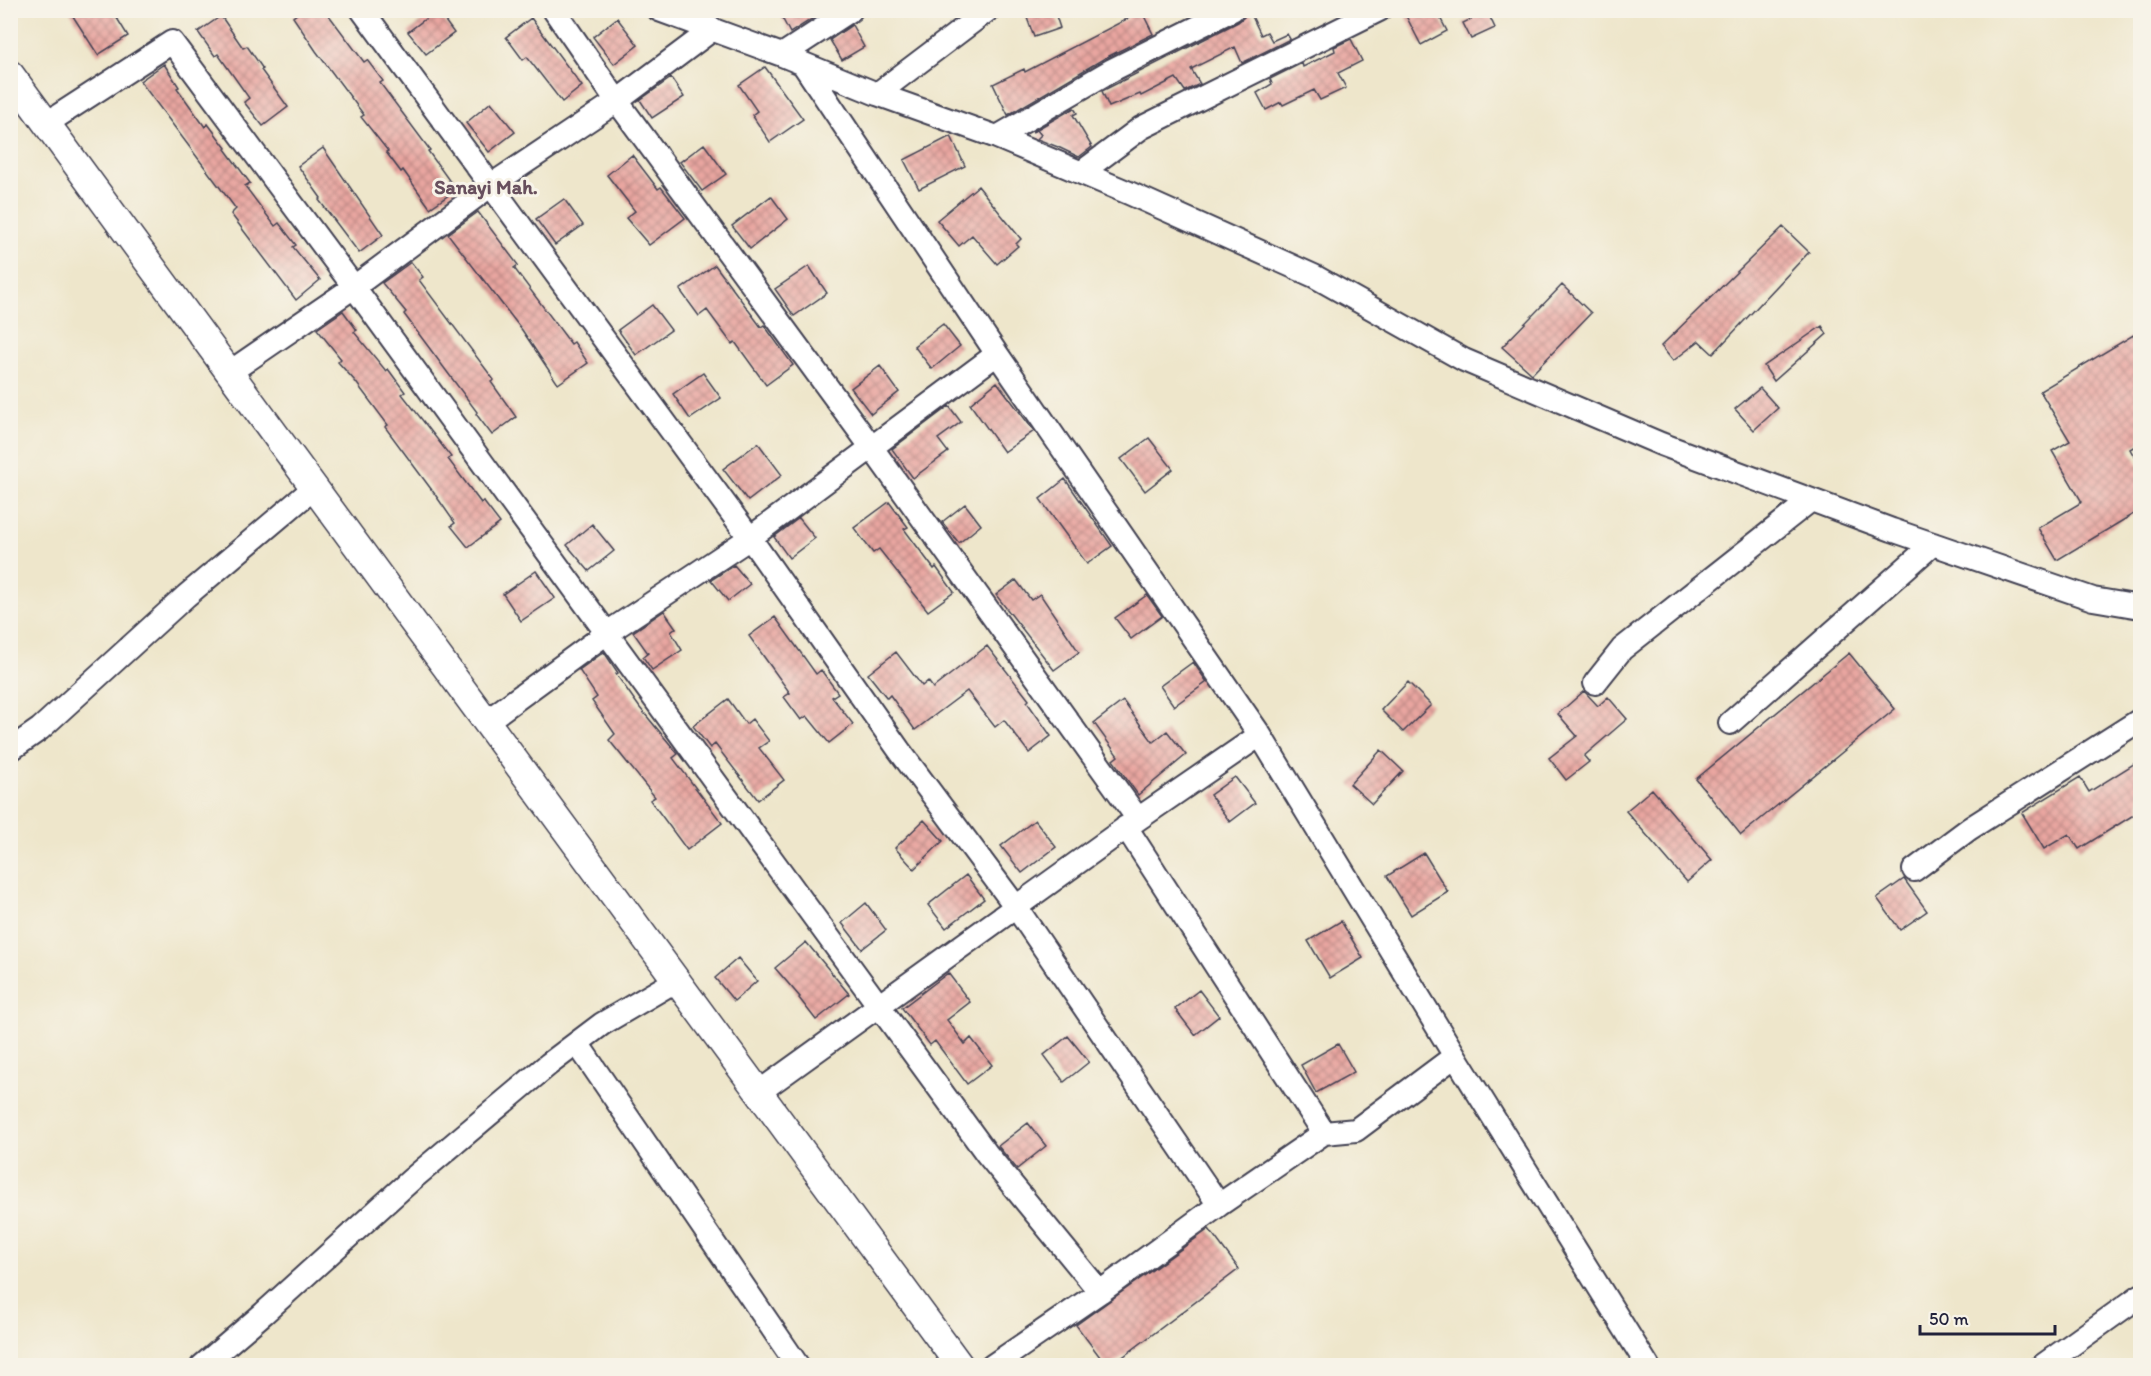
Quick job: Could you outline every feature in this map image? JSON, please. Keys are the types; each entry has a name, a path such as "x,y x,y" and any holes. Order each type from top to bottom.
{"main road":[{"path":"10,74 960,1365"}],"street":[{"path":"362,10 750,538 898,750 1016,907 1219,1205"},
{"path":"554,10 617,101 872,448 1132,823 1323,1133"},
{"path":"658,10 793,59 877,94 997,137 1082,172 1314,276 1464,360 1661,444 1933,544 2093,599 2140,607"},
{"path":"793,59 851,10"},
{"path":"877,94 988,10"},
{"path":"997,137 1112,70 1232,10"},
{"path":"1082,172 1141,128 1379,10"},
{"path":"230,372 354,287 490,186 617,101 713,29"},
{"path":"47,123 172,42 354,287 987,1154 1100,1292"},
{"path":"793,59 1260,735 1455,1056 1648,1365"},
{"path":"487,721 607,633 750,538 997,354"},
{"path":"10,750 40,729 186,596 315,487"},
{"path":"1595,683 1622,649 1811,500"},
{"path":"1730,723 1933,544"},
{"path":"1914,870 1969,829 2140,720"},
{"path":"759,1092 1132,823 1260,735"},
{"path":"202,1365 264,1313 411,1180 577,1043 602,1024 677,980"},
{"path":"577,1043 798,1365"},
{"path":"992,1365 1100,1292 1323,1133 1356,1130 1455,1056"},
{"path":"2042,1365 2140,1296"}],"building":[{"path":"69,10 112,10 128,36 98,55"},
{"path":"302,10 325,10 364,62 367,60 383,81 380,83 430,150 428,151 456,190 430,208 403,170 401,172 386,152 388,151 361,117 364,115 293,17"},
{"path":"437,10 454,33 426,54 408,32"},
{"path":"778,10 826,10 790,33"},
{"path":"1040,10 1054,10 1060,28 1034,37 1026,15"},
{"path":"1125,10 1141,10 1153,34 1105,58 1008,115 993,84 1024,69 1025,72 1129,18"},
{"path":"1245,10 1249,10 1261,35 1267,32 1272,41 1287,34 1290,39 1242,63 1235,47 1191,69 1200,84 1185,91 1176,78 1141,96 1140,94 1109,107 1102,91 1238,22 1244,17"},
{"path":"1403,10 1436,10 1447,31 1421,45"},
{"path":"1487,11 1495,28 1471,39 1463,23"},
{"path":"221,16 243,48 247,46 288,107 263,126 244,102 249,98 218,54 215,56 198,32"},
{"path":"531,18 582,86 562,102 527,57 523,60 506,37"},
{"path":"617,18 638,45 614,64 593,37"},
{"path":"852,25 864,47 842,60 830,40"},
{"path":"1351,39 1362,61 1338,73 1346,88 1320,100 1314,90 1283,105 1281,102 1266,110 1257,93 1272,84 1270,79 1302,63 1303,67 1335,51 1334,47"},
{"path":"164,64 179,87 177,88 205,127 208,124 250,183 245,186 275,226 279,223 296,245 293,247 320,280 296,300 231,214 236,209 140,81"},
{"path":"765,67 803,119 770,142 752,115 757,111 739,85"},
{"path":"671,78 684,97 652,118 640,100"},
{"path":"491,102 515,132 489,152 466,123"},
{"path":"1074,108 1077,113 1073,115 1092,147 1079,157 1037,139 1041,135 1037,130 1032,132"},
{"path":"951,136 965,166 919,189 904,160"},
{"path":"704,144 726,174 702,191 680,162"},
{"path":"323,148 383,235 359,253 319,200 321,198 298,166"},
{"path":"632,155 658,189 661,187 685,218 649,245 626,218 635,211 607,175"},
{"path":"978,186 1021,239 1016,244 1018,246 997,264 972,235 959,246 937,220"},
{"path":"771,196 788,219 750,249 732,226"},
{"path":"564,199 583,225 555,245 536,219"},
{"path":"478,212 518,265 514,268 571,344 574,342 588,363 558,384 522,330 448,234"},
{"path":"1783,227 1809,252 1713,354 1699,341 1673,361 1661,346"},
{"path":"411,262 423,277 419,280 494,380 491,382 516,417 492,435 404,314 406,312 382,283"},
{"path":"715,265 761,327 764,325 793,365 766,385 735,342 732,344 707,310 699,316 680,290"},
{"path":"809,266 827,293 794,316 775,289"},
{"path":"1562,285 1591,313 1532,374 1502,347"},
{"path":"652,305 671,330 636,355 618,330"},
{"path":"343,311 357,330 354,332 386,371 388,369 405,392 402,394 451,457 448,459 481,503 483,501 500,523 468,547 451,526 455,523 385,427 388,425 338,362 341,359 317,329"},
{"path":"943,324 960,346 932,369 914,346"},
{"path":"1822,326 1827,334 1774,381 1764,366"},
{"path":"2140,331 2140,443 2130,449 2140,467 2140,510 2057,560 2038,528 2082,502 2052,451 2070,441 2040,391"},
{"path":"880,366 899,392 871,414 851,388"},
{"path":"703,373 721,398 690,419 673,394"},
{"path":"997,382 1034,431 1004,452 970,404"},
{"path":"1760,388 1778,408 1754,430 1735,409"},
{"path":"949,406 961,422 938,439 948,452 913,478 892,449"},
{"path":"1149,438 1173,469 1145,491 1121,459"},
{"path":"758,443 782,475 748,501 723,469"},
{"path":"1065,479 1112,546 1087,564 1040,499"},
{"path":"889,502 908,527 904,529 954,592 928,611 879,549 873,553 854,528"},
{"path":"965,504 981,525 959,543 942,522"},
{"path":"799,518 815,538 789,558 774,537"},
{"path":"592,524 614,551 589,571 567,545"},
{"path":"734,565 750,584 728,601 711,580"},
{"path":"536,571 555,598 521,621 503,594"},
{"path":"1016,580 1031,600 1040,594 1079,652 1054,670 996,595"},
{"path":"1147,595 1162,616 1131,639 1115,618"},
{"path":"664,611 676,628 671,632 682,650 652,670 643,657 648,653 633,632"},
{"path":"775,617 816,674 821,670 838,693 832,697 853,724 829,743 807,716 801,720 784,697 790,693 749,636"},
{"path":"987,646 1029,700 1027,702 1051,736 1029,753 1004,720 995,727 967,691 915,730 890,695 887,698 868,674 896,652 922,686 928,681 933,688"},
{"path":"604,652 618,673 616,674 640,708 678,754 673,758 722,823 687,850 650,800 655,797 609,740 615,734 592,701 597,697 579,670"},
{"path":"1849,653 1895,709 1741,835 1696,779"},
{"path":"1193,662 1207,682 1174,706 1160,686"},
{"path":"1408,682 1431,705 1403,732 1381,710"},
{"path":"1584,691 1598,706 1608,697 1627,719 1584,756 1589,762 1566,780 1549,758 1577,736 1558,714"},
{"path":"728,699 746,724 752,719 769,741 759,748 784,780 758,800 715,744 710,748 693,726"},
{"path":"1123,701 1153,742 1167,731 1186,755 1138,795 1113,760 1118,756 1094,723"},
{"path":"1381,750 1403,771 1372,804 1350,784"},
{"path":"2140,760 2140,811 2079,849 2069,834 2044,849 2022,813 2080,777 2089,792"},
{"path":"1235,777 1255,803 1230,822 1210,795"},
{"path":"1652,789 1712,860 1687,882 1626,811"},
{"path":"924,820 943,841 914,869 895,848"},
{"path":"1035,820 1056,847 1022,873 1001,846"},
{"path":"1424,853 1448,892 1411,915 1387,876"},
{"path":"966,875 984,899 946,928 928,905"},
{"path":"1904,879 1927,911 1900,930 1877,898"},
{"path":"866,903 886,930 862,949 842,923"},
{"path":"1341,921 1363,958 1330,978 1308,941"},
{"path":"806,942 849,994 816,1020 775,968"},
{"path":"738,958 757,981 734,1001 715,978"},
{"path":"948,973 970,1002 947,1020 965,1044 971,1038 992,1065 967,1084 935,1041 930,1045 902,1008"},
{"path":"1199,990 1219,1016 1195,1035 1175,1009"},
{"path":"1068,1036 1089,1062 1064,1082 1044,1055"},
{"path":"1338,1044 1354,1072 1316,1093 1301,1065"},
{"path":"1028,1123 1046,1146 1017,1169 998,1146"},
{"path":"1209,1229 1239,1269 1112,1365 1106,1365 1076,1325"}],"district":[{"name":"Sanayi Mah.","path":"486,187"}]}
